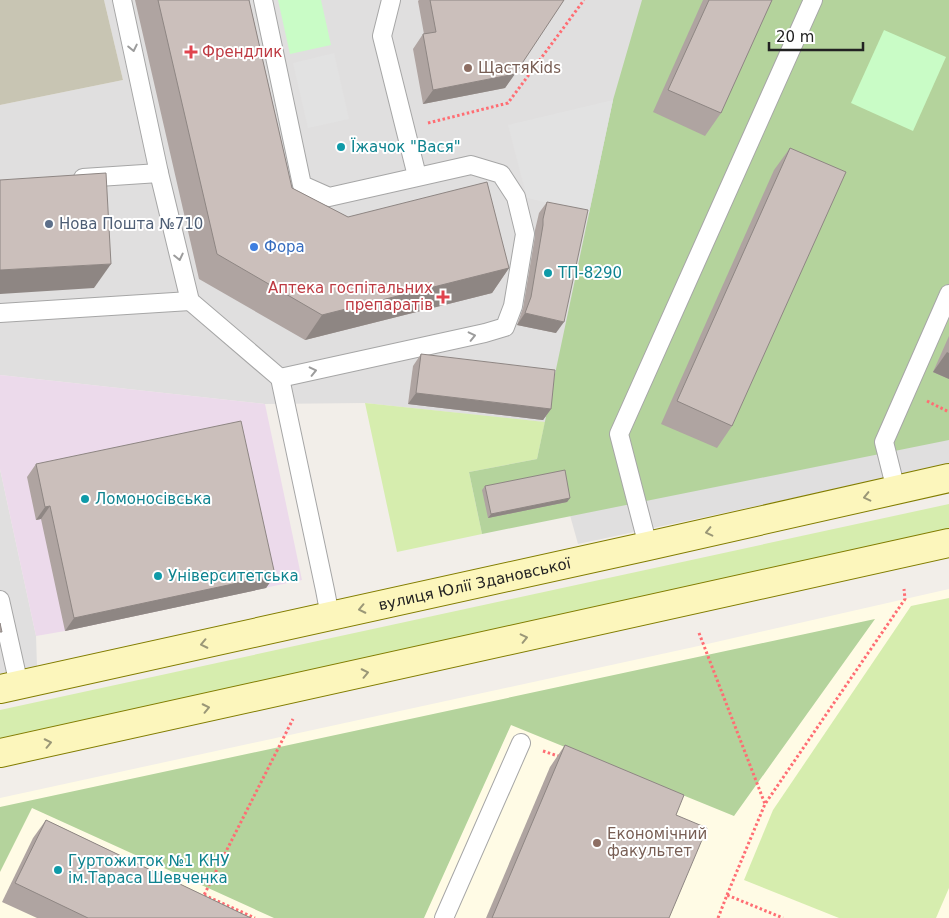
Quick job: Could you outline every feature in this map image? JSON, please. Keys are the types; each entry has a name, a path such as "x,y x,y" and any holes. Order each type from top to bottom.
{"street":[{"name":"вулиця Юлії Здановської","path":"9,687 949,478"},
{"path":"0,753 949,543"}],"lane":[{"path":"122,0 190,301 280,378 330,616"},
{"path":"263,0 302,185 329,197 471,164 501,174 516,197 525,234 514,306 505,327 280,378"},
{"path":"391,0 382,36 417,176"},
{"path":"648,546 619,434 814,0"},
{"path":"70,179 160,173"},
{"path":"896,490 884,442 949,294"},
{"path":"0,313 190,301"},
{"path":"0,600 9,687"},
{"path":"444,918 521,743"}],"path":[{"path":"405,128 508,103 584,0"},
{"path":"718,918 765,804 906,599 904,589"},
{"path":"699,633 765,804"},
{"path":"201,902 293,718"},
{"path":"521,743 567,760"},
{"path":"204,895 255,918"},
{"path":"727,895 783,918"}],"shaded area":[{"path":"0,0 104,0 123,80 0,105"},
{"path":"104,0 949,0 949,465 578,544 544,422 365,403 265,404 0,375 0,105 123,80"},
{"path":"334,53 349,119 308,128 293,63"},
{"path":"613,100 589,213 527,198 508,125"},
{"path":"0,375 265,404 302,580 36,636 0,469"},
{"path":"0,469 36,636 37,668 0,676"},
{"path":"949,589 949,918 0,918 0,798 703,645"}],"green space":[{"path":"278,0 321,0 331,45 290,54"},
{"path":"642,0 949,0 949,440 482,534 469,472 537,459 613,100"},
{"path":"884,30 946,57 913,131 851,103"},
{"path":"365,403 545,422 537,459 469,472 482,534 397,552"},
{"path":"949,504 949,533 0,738 0,710"},
{"path":"949,598 949,888 936,918 839,918 744,880 773,810 911,606"},
{"path":"875,619 734,816 511,725 424,918 274,918 32,808 0,872 0,807"}],"building":[{"path":"158,0 249,0 292,188 348,217 487,182 509,268 322,315 217,254"},
{"name":"ЩастяKids","path":"430,0 564,0 515,74 433,90 423,34 436,32"},
{"path":"709,0 772,0 721,113 668,90"},
{"path":"790,148 846,172 732,426 677,401"},
{"path":"106,173 111,264 0,270 0,180"},
{"name":"ТП-8290","path":"547,202 588,210 564,322 525,313 531,297"},
{"path":"421,354 555,370 551,409 416,393"},
{"path":"241,421 275,575 74,618 50,506 45,507 36,464"},
{"path":"565,470 570,498 491,514 485,486"},
{"name":"Економічний факультет","path":"565,745 684,795 676,815 707,828 669,918 492,918"},
{"path":"46,820 251,918 88,918 15,883"}],"place":[{"name":"Френдлик","path":"191,52"},
{"name":"ЩастяKids","path":"468,68"},
{"name":"Їжачок \"Вася\"","path":"341,147"},
{"name":"Нова Пошта №710","path":"49,224"},
{"name":"Фора","path":"254,247"},
{"name":"ТП-8290","path":"548,273"},
{"name":"Аптека госпітальних препаратів","path":"443,297"},
{"name":"Ломоносівська","path":"85,499"},
{"name":"Університетська","path":"158,576"},
{"name":"Економічний факультет","path":"597,843"},
{"name":"Гуртожиток №1 КНУ ім.Тараса Шевченка","path":"58,870"}]}
